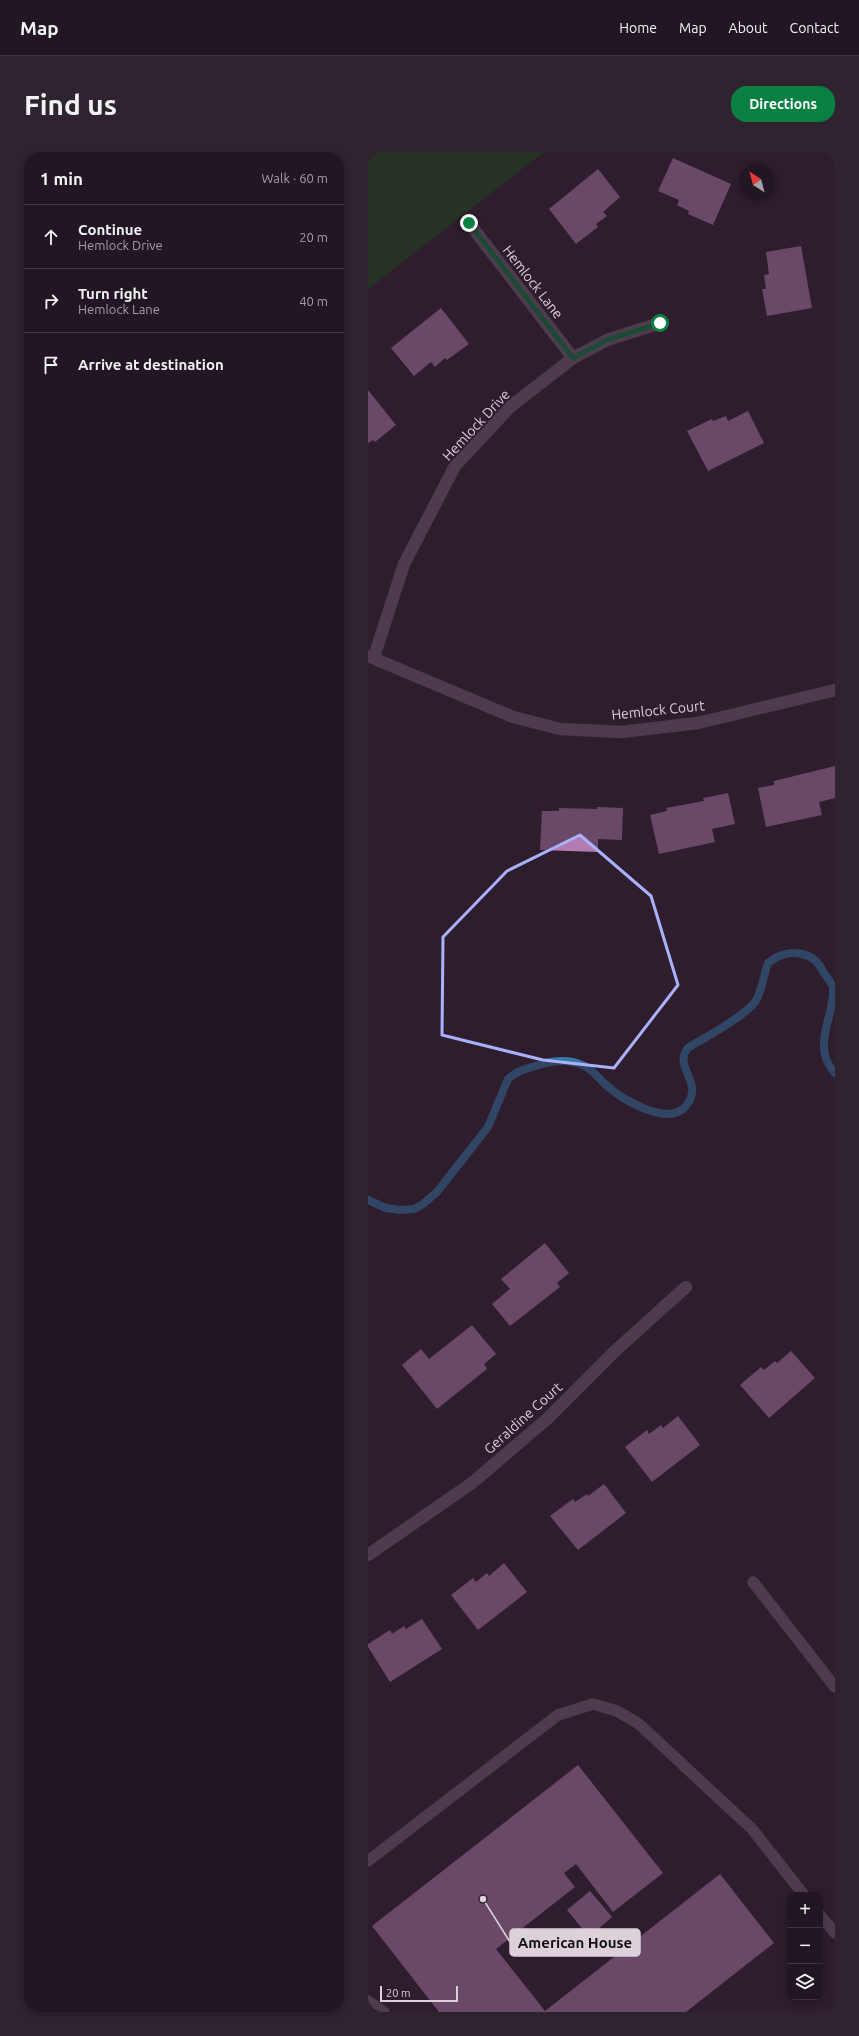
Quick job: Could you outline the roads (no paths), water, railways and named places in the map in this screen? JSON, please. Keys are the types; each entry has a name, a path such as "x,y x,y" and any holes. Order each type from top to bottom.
{"street":[{"name":"Hemlock Lane","path":"469,223 573,358"},
{"name":"Hemlock Drive","path":"371,657 404,564 455,466 510,407 573,358 607,340 660,323"},
{"name":"Hemlock Court","path":"371,657 513,717 560,729 621,732 698,723 835,690"},
{"name":"Geraldine Court","path":"368,1555 472,1484 547,1419 615,1351 686,1287"}],"lane":[{"path":"753,1582 835,1687"},
{"path":"368,1861 558,1715 593,1704 617,1711 639,1724 752,1829 802,1892"},
{"path":"823,1919 835,1933"},
{"path":"368,2001 384,2012"}],"waterway":[{"path":"368,1200 386,1208 401,1210 414,1209 423,1204 437,1192 488,1127 508,1079 520,1071 541,1064 564,1061 582,1065 592,1071 612,1090 643,1108 666,1114 676,1113 684,1108 690,1099 692,1091 691,1083 685,1068 684,1054 689,1047 745,1012 759,995 768,963 784,954 797,953 813,958 831,982 833,988 833,999 825,1031 824,1052 828,1063 835,1073"}],"place":[{"name":"American House","path":"483,1899"}]}
